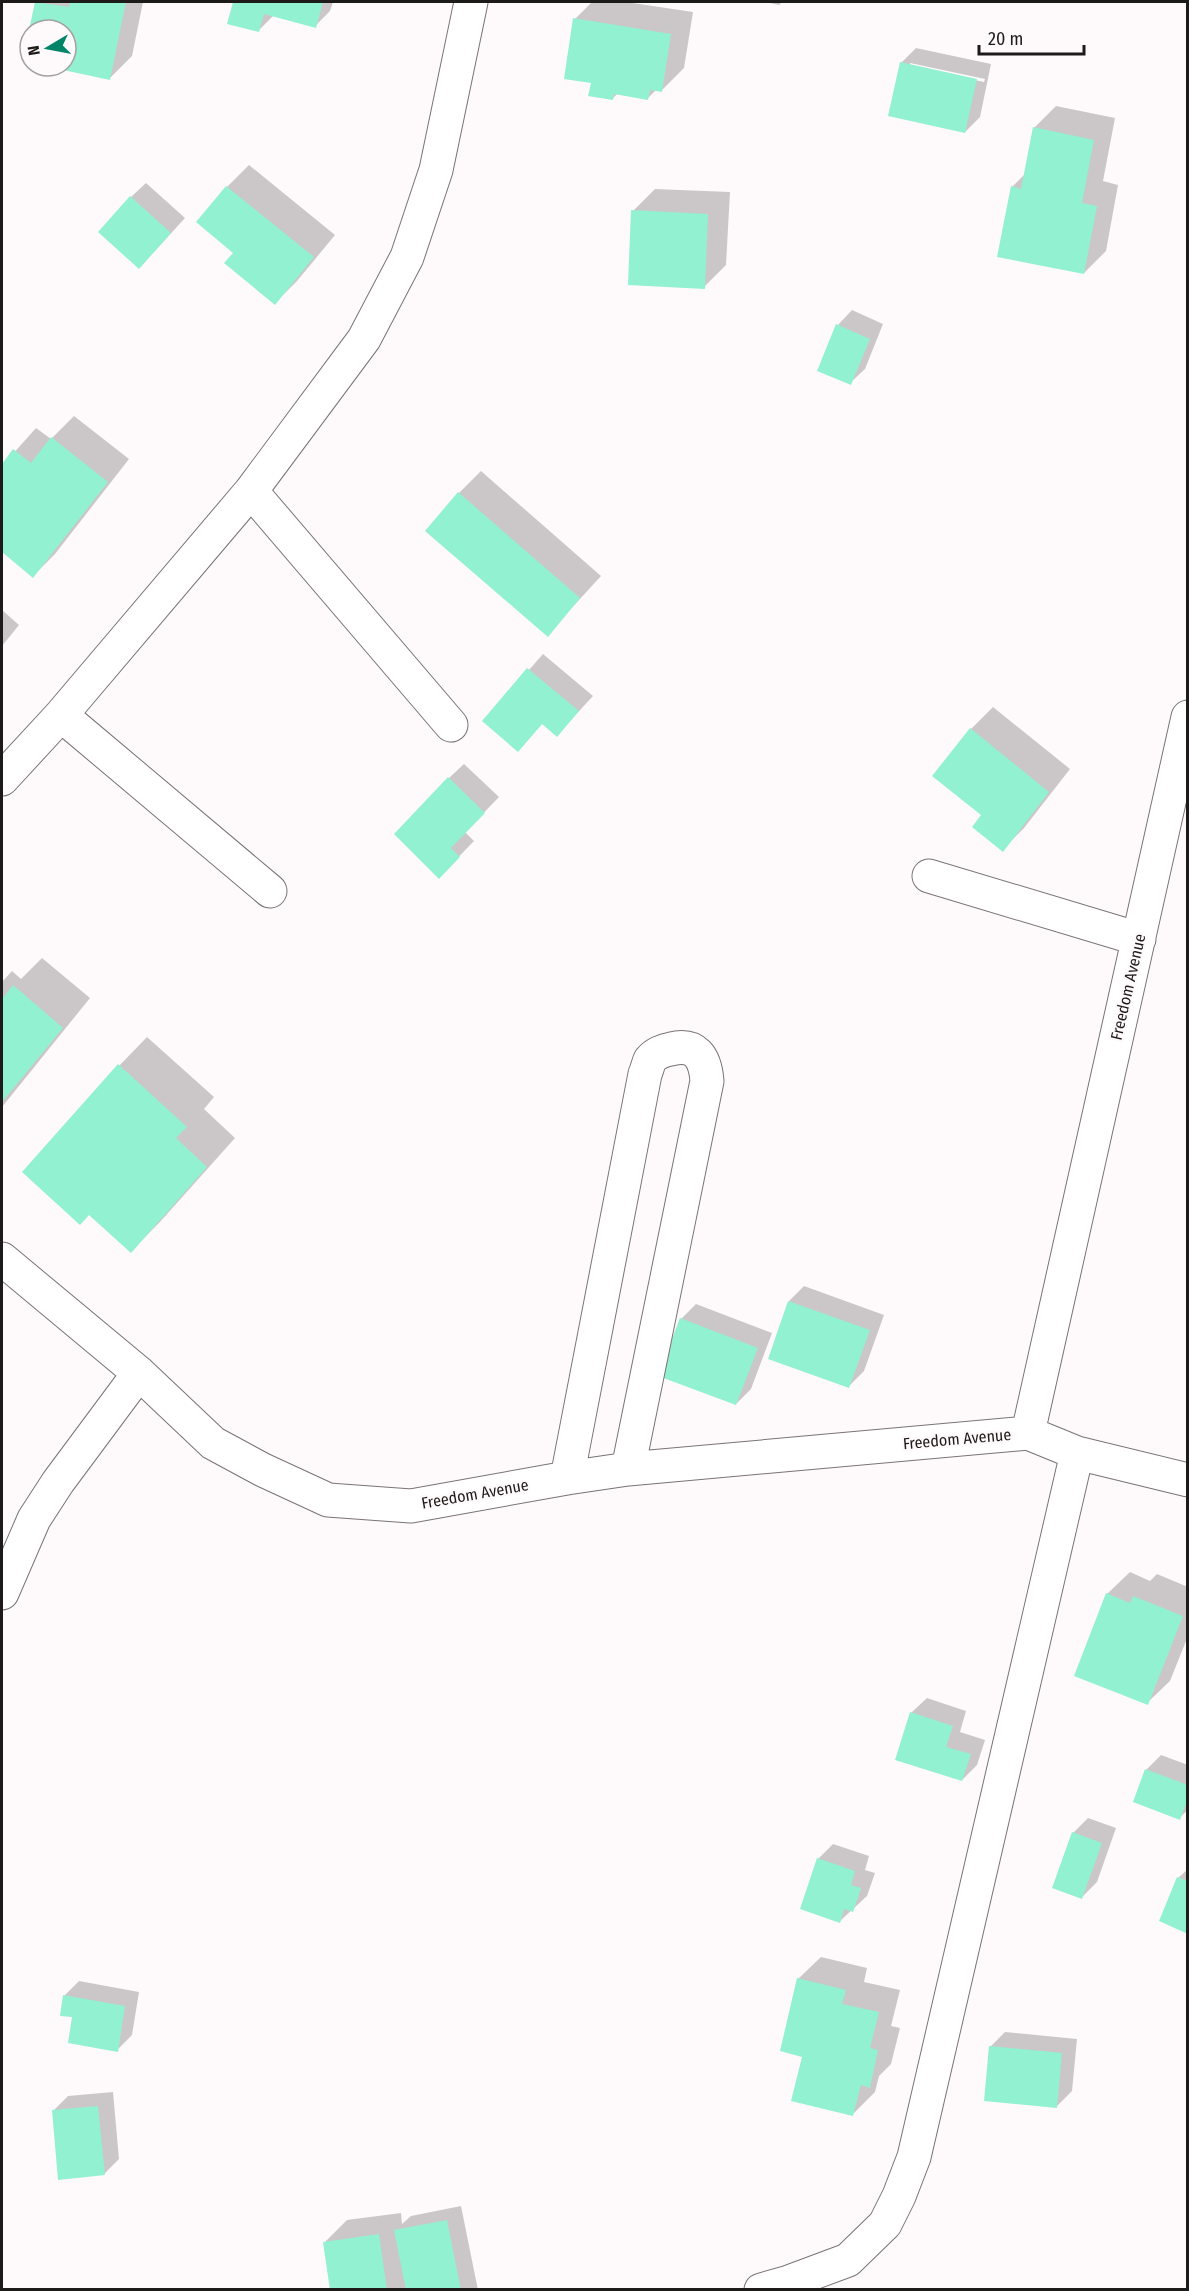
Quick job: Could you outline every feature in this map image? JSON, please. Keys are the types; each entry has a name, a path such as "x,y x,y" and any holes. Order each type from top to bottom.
{"street":[{"path":"2,779 61,716 251,491 364,339 407,257 436,170 471,2"},
{"path":"251,491 451,725"},
{"path":"61,716 270,891"},
{"name":"Freedom Avenue","path":"1028,1433 1188,717"},
{"path":"929,876 1139,939"},
{"path":"567,1478 645,1074 651,1060 657,1055 664,1050 684,1046 696,1052 705,1066 707,1081 628,1469"},
{"name":"Freedom Avenue","path":"2,1259 139,1373 213,1443 262,1470 328,1500 411,1506 628,1469 1028,1433 1077,1453 1188,1480"},
{"path":"2,1593 34,1519 139,1373"},
{"path":"761,2289 789,2282 849,2260 885,2224 914,2157 1077,1453"}],"building":[{"path":"35,2 69,7 70,2 126,2 110,80 78,73 78,18 32,18"},
{"path":"233,2 323,2 316,28 264,14 259,32 227,24"},
{"path":"573,18 671,34 662,92 650,90 648,100 614,94 613,100 588,96 591,83 564,79"},
{"path":"900,62 977,79 965,133 888,116"},
{"path":"1033,127 1094,140 1082,203 1097,206 1084,274 997,257 1011,186 1021,189"},
{"path":"226,186 314,257 275,305 224,263 233,253 196,222"},
{"path":"130,196 171,233 139,269 98,232"},
{"path":"631,210 708,214 705,289 628,285"},
{"path":"836,324 870,339 851,385 817,371"},
{"path":"51,437 108,482 33,578 2,552 2,464 13,449 31,463"},
{"path":"458,492 580,598 548,637 425,531"},
{"path":"527,668 579,711 557,737 542,724 518,752 482,721"},
{"path":"970,728 1049,792 1003,852 972,827 981,815 932,776"},
{"path":"448,777 485,813 451,848 460,857 439,879 394,834"},
{"path":"13,985 63,1028 2,1102 2,999"},
{"path":"118,1064 187,1127 176,1138 207,1167 131,1253 89,1215 80,1225 22,1172"},
{"path":"788,1301 870,1330 849,1388 768,1359"},
{"path":"680,1318 758,1348 736,1405 658,1376"},
{"path":"1106,1593 1130,1603 1133,1596 1183,1616 1148,1705 1074,1676"},
{"path":"910,1712 953,1726 946,1747 971,1754 962,1781 895,1760"},
{"path":"1145,1769 1188,1785 1188,1798 1180,1820 1133,1802"},
{"path":"1072,1832 1102,1843 1082,1899 1052,1888"},
{"path":"817,1858 855,1871 851,1885 861,1888 853,1912 844,1909 840,1923 800,1909"},
{"path":"1177,1877 1188,1881 1188,1934 1159,1921"},
{"path":"797,1978 846,1990 842,2004 879,2012 870,2048 878,2050 870,2088 861,2085 853,2116 791,2101 802,2057 780,2051"},
{"path":"63,1995 125,2006 118,2052 68,2043 72,2017 60,2016"},
{"path":"989,2046 1062,2053 1057,2108 984,2101"},
{"path":"98,2106 105,2175 58,2180 52,2110"},
{"path":"447,2220 461,2290 406,2290 394,2230"},
{"path":"379,2234 387,2290 330,2290 323,2242"}]}
